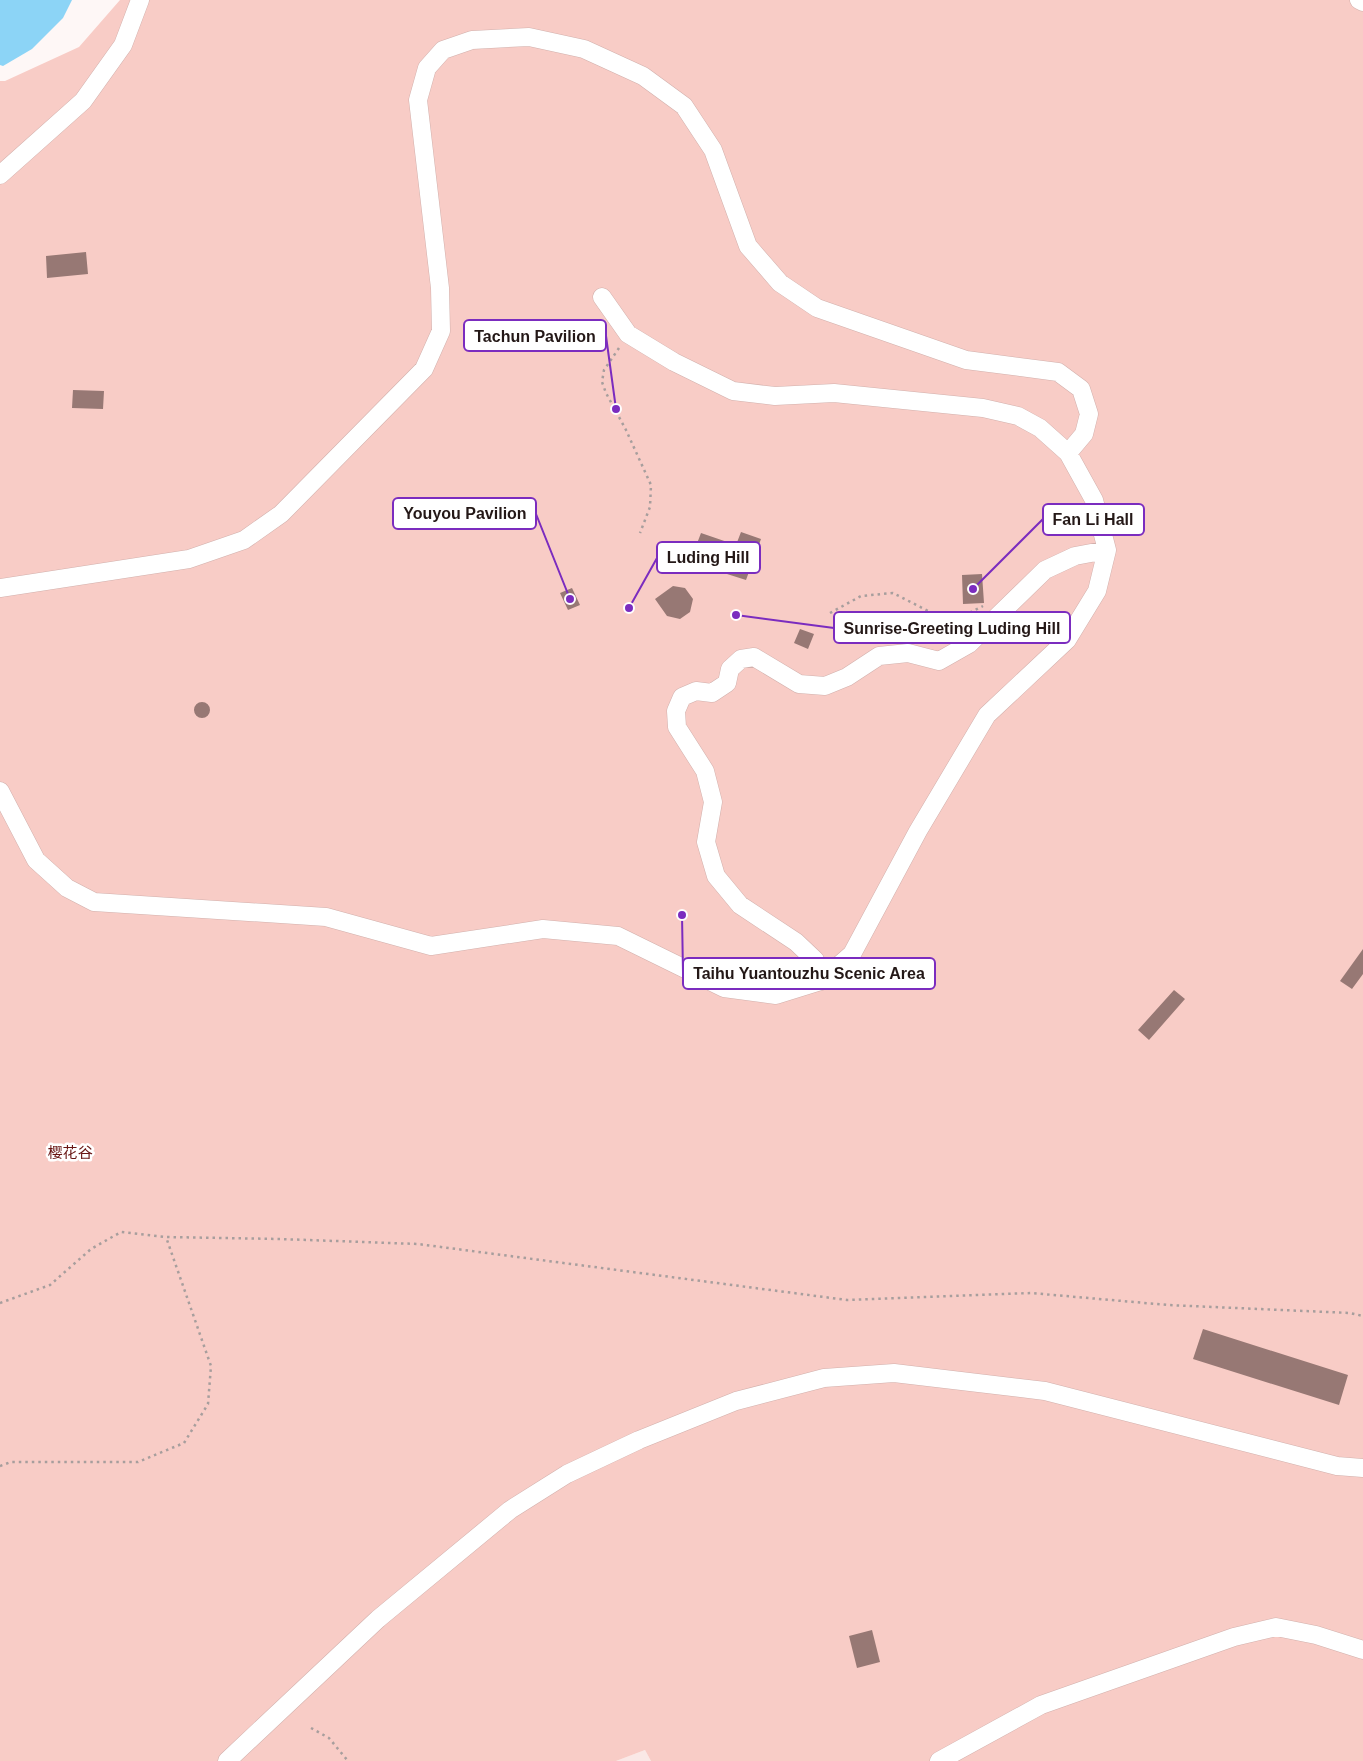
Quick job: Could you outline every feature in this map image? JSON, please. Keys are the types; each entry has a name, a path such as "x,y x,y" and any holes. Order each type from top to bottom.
{"lane":[{"path":"0,175 82,101 123,45 140,0"},
{"path":"1359,0 1363,2"},
{"path":"0,588 190,559 244,540 281,514 424,369 440,331 440,288 418,100 427,68 443,50 472,40 528,37 584,49 643,76 684,106 713,150 748,246 780,283 817,308 966,360 1058,372 1082,389 1089,414 1084,434 1068,453"},
{"path":"0,791 36,860 67,888 94,902 326,917 431,946 543,929 618,936 724,988 776,995 821,981 852,954 918,831 986,715 1067,640 1097,591 1107,550 1094,500 1068,453 1040,428 1018,416 983,408 834,393 774,396 733,391 674,362 628,334 602,297"},
{"path":"821,981 815,960 796,942 740,905 716,876 706,842 713,802 705,771 677,727 676,711 682,697 696,691 712,694 727,683 730,669 741,659 754,657 799,684 824,686 847,677 879,656 908,653 939,661 969,644 1045,570 1075,556 1107,550"},
{"path":"228,1761 378,1619 510,1510 566,1474 639,1440 736,1401 816,1380 894,1374 1045,1391 1337,1466 1363,1468"},
{"path":"940,1761 1041,1705 1234,1637 1276,1627 1316,1635 1363,1650"}],"path":[{"path":"628,334 604,370 602,382 651,485 650,507 640,533"},
{"path":"830,613 861,596 892,594 932,613 967,614 984,606"},
{"path":"0,1303 50,1285 90,1249 121,1232 166,1237 418,1244 847,1300 1030,1293 1168,1305 1350,1313 1363,1316"},
{"path":"0,1466 11,1462 138,1462 184,1443 208,1404 211,1366 166,1237"},
{"path":"311,1728 329,1738 348,1761"}],"shaded area":[{"path":"645,1750 651,1761 616,1761"}],"green space":[{"name":"樱花谷","path":"120,0 1363,0 1363,1761 651,1761 645,1750 616,1761 0,1761 0,81 5,81 79,47"}],"water":[{"path":"0,0 72,0 63,18 32,49 3,66 0,65"}],"building":[{"path":"86,252 88,274 47,278 46,256"},
{"path":"73,390 104,391 103,409 72,408"},
{"path":"741,532 761,539 746,580 727,574 729,567 693,554 701,533 736,545"},
{"path":"982,574 984,603 963,604 962,575"},
{"path":"673,586 685,588 693,599 690,612 680,619 667,616 655,599"},
{"path":"572,588 580,605 568,610 560,593"},
{"path":"800,629 814,634 808,649 794,643"},
{"path":"202,702 208,704 210,710 208,716 202,718 196,716 194,710 196,704"},
{"path":"1363,949 1363,974 1352,989 1340,981"},
{"path":"1174,990 1185,999 1149,1040 1138,1030"},
{"path":"1203,1329 1348,1375 1339,1405 1193,1359"},
{"path":"872,1630 880,1662 857,1668 849,1636"}],"place":[{"name":"Tachun Pavilion","path":"616,409"},
{"name":"Fan Li Hall","path":"973,589"},
{"name":"Youyou Pavilion","path":"570,599"},
{"name":"Luding Hill","path":"629,608"},
{"name":"Sunrise-Greeting Luding Hill","path":"736,615"},
{"name":"Taihu Yuantouzhu Scenic Area","path":"682,915"}]}
